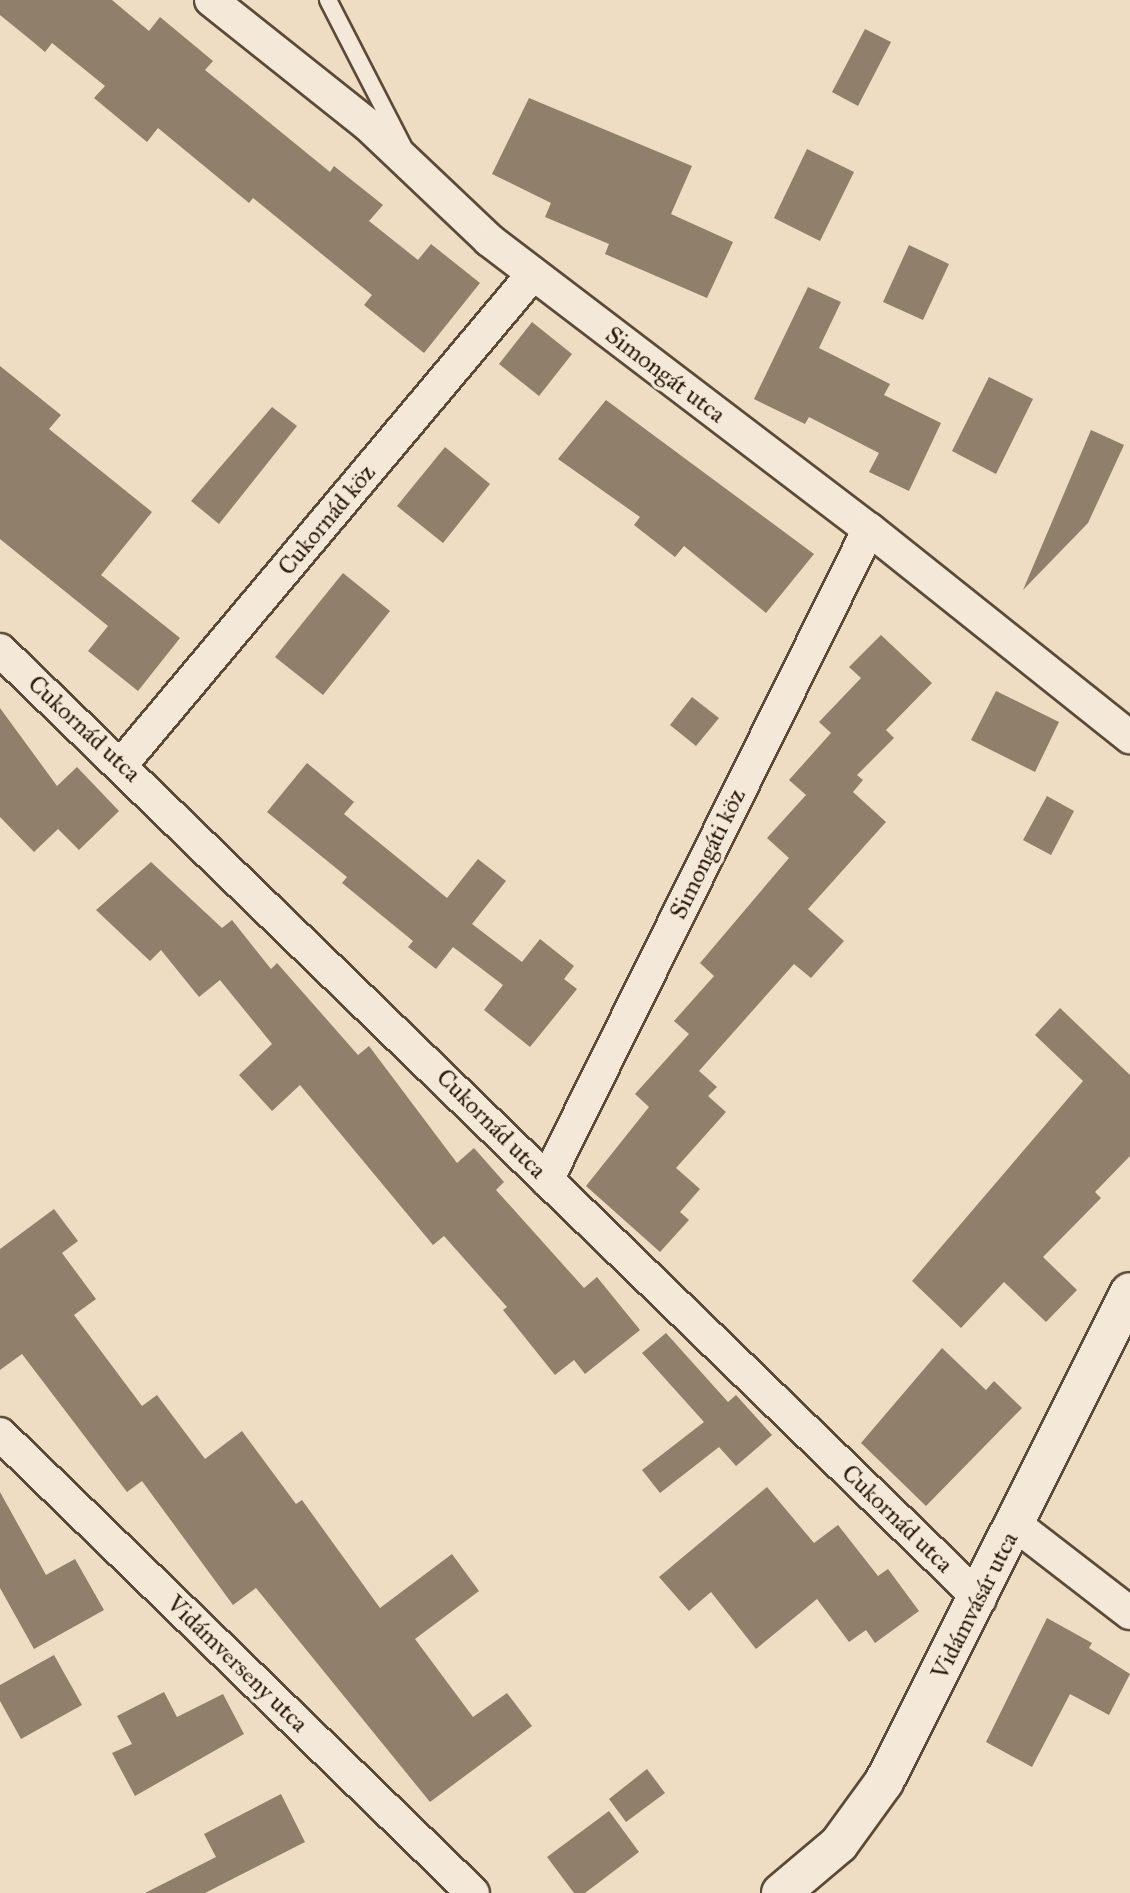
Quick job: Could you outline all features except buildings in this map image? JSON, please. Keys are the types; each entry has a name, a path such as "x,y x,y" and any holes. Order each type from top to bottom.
{"main road":[{"name":"Vidámvásár utca","path":"781,1893 864,1813 980,1599 1130,1292"}],"street":[{"name":"Simongát utca","path":"211,0 411,164 533,274 869,528 1130,737"},
{"name":"Cukornád köz","path":"121,765 533,274"},
{"name":"Simongáti köz","path":"547,1180 869,528"},
{"name":"Cukornád utca","path":"0,650 980,1599"},
{"name":"Vidámverseny utca","path":"0,1434 473,1893"},
{"path":"1016,1525 1130,1613"}],"lane":[{"path":"328,0 411,164"}]}
